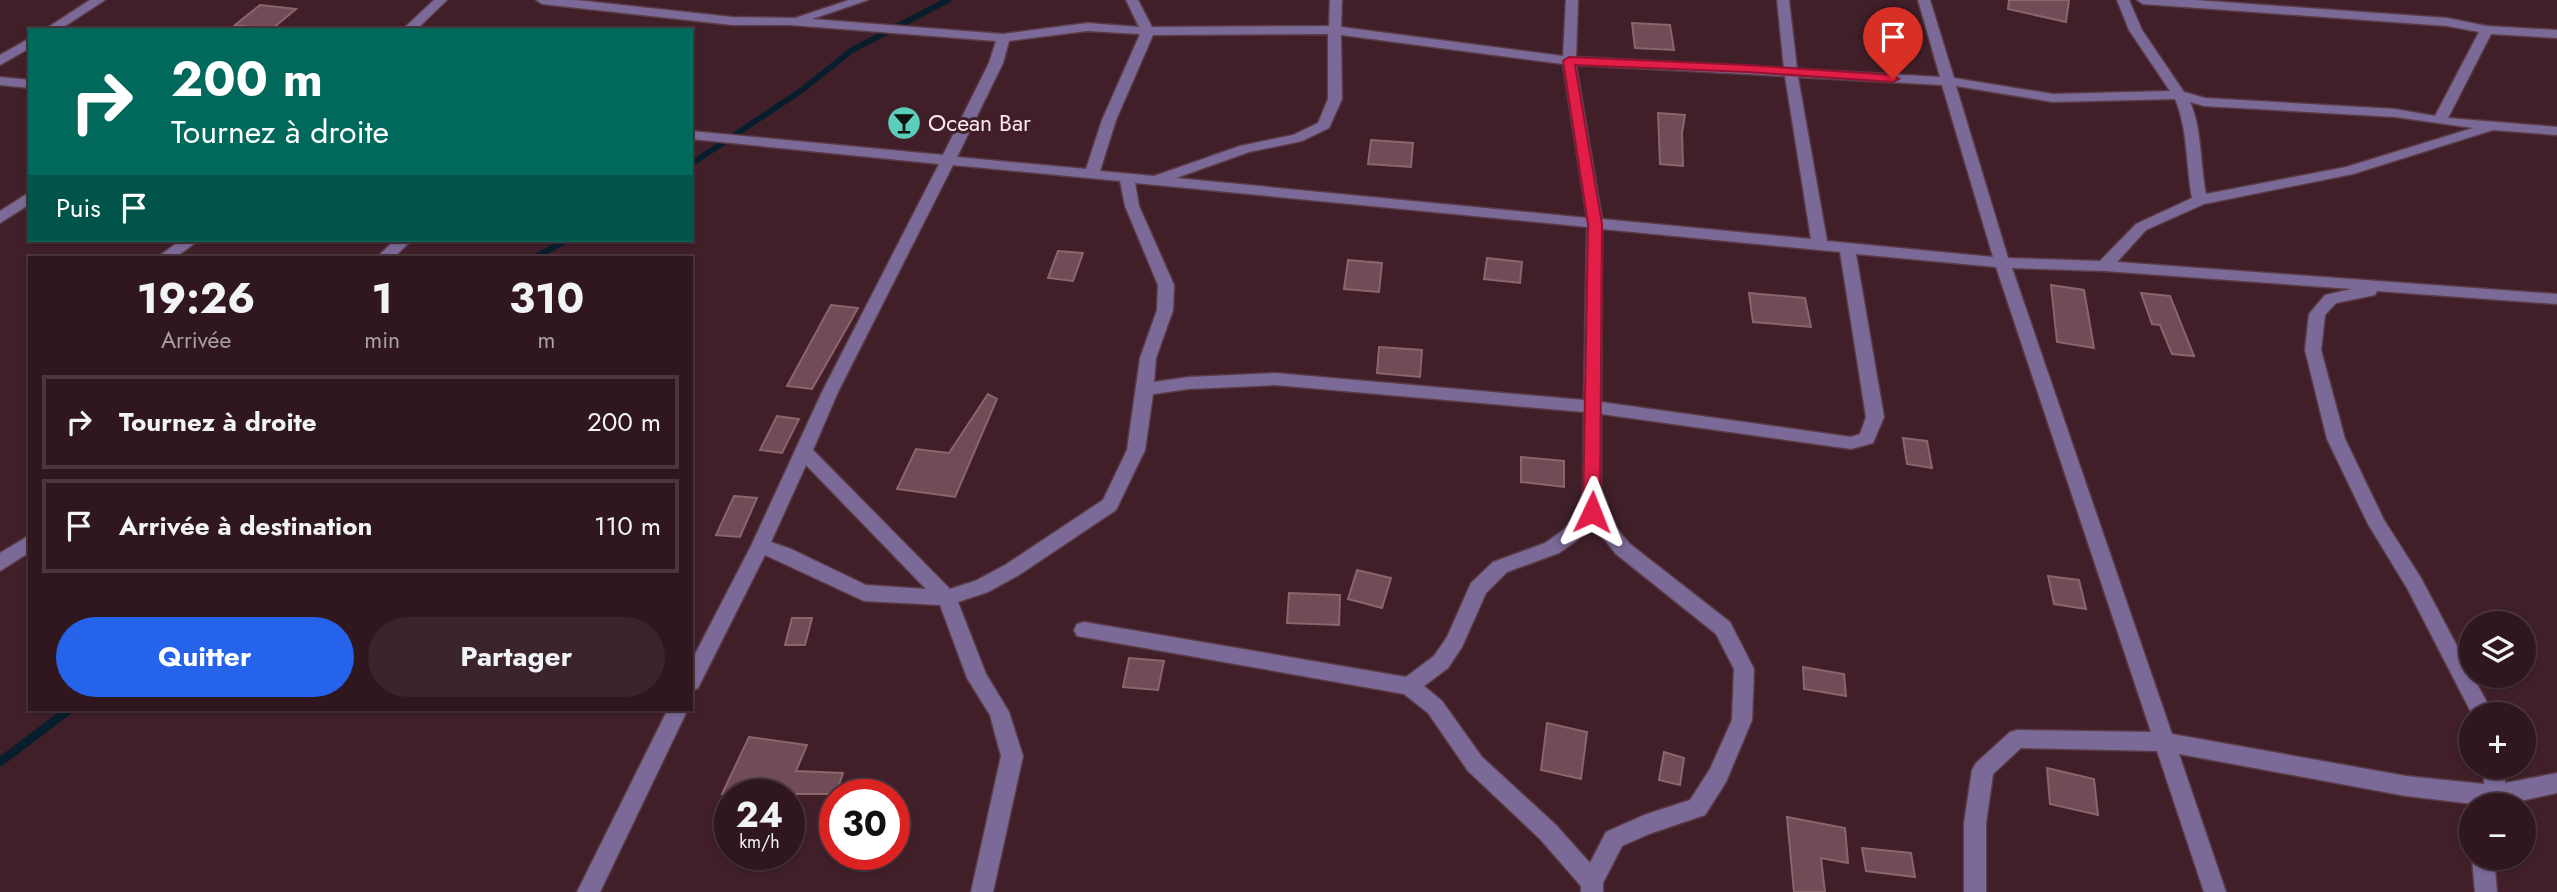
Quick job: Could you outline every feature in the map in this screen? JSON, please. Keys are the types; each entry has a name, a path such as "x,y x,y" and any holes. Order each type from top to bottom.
{"street":[{"path":"54,28 99,0"},
{"path":"410,28 441,0"},
{"path":"542,0 732,21 790,21 1003,38 1087,27 1148,31 1334,30 1569,61 1949,81 2053,98 2180,95 2204,103 2395,113 2439,121 2557,131"},
{"path":"1132,0 1148,31"},
{"path":"1152,181 1245,149 1297,138 1324,125 1335,99 1336,0"},
{"path":"1409,686 1441,662 1455,641 1478,588 1500,567 1552,548 1569,536 1592,512 1595,224 1569,61 1572,0"},
{"path":"1783,0 1791,72 1820,246"},
{"path":"1924,0 2002,263 2215,892"},
{"path":"2123,0 2137,35 2164,67 2189,116 2192,159 2200,200"},
{"path":"2143,0 2448,22 2487,30 2557,34"},
{"path":"790,21 861,1 858,18 887,25 884,29"},
{"path":"2439,121 2487,30"},
{"path":"1092,176 1098,145 1107,120 1148,31"},
{"path":"693,678 760,546 830,392 996,63 1003,38"},
{"path":"0,61 28,43"},
{"path":"0,81 28,84"},
{"path":"2105,266 2141,227 2200,200 2348,172 2497,125"},
{"path":"693,135 2002,263 2105,266 2557,299"},
{"path":"760,546 784,554 864,593 947,598 981,587 1012,570 1110,505 1136,450 1148,358 1165,310 1166,285 1132,206 1127,179"},
{"path":"0,218 28,198"},
{"path":"167,256 188,242"},
{"path":"386,256 402,242"},
{"path":"1145,388 1275,379 1592,407 1717,422 1851,443 1867,438 1875,417 1847,248"},
{"path":"2393,286 2331,299 2317,314 2312,350 2336,439 2377,524 2414,583 2477,702"},
{"path":"803,451 947,598 977,678 999,712 1013,755 982,892"},
{"path":"1084,630 1409,686 1435,707 1475,764 1548,832 1592,887 1614,839 1644,825 1697,808 1718,775 1742,720 1744,669 1723,628 1623,549 1592,512"},
{"path":"0,563 28,543"},
{"path":"587,892 677,711"},
{"path":"1975,892 1975,823 1983,771 2017,738 2166,742 2459,795"},
{"path":"2519,793 2557,783"},
{"path":"2484,870 2486,892"}],"building":[{"path":"2009,0 2069,0 2066,22 2008,9"},
{"path":"260,5 296,9 273,28 235,25"},
{"path":"1632,23 1670,25 1674,50 1635,48"},
{"path":"1658,113 1685,115 1682,133 1683,166 1660,164"},
{"path":"1371,140 1413,143 1411,167 1368,164"},
{"path":"1058,251 1083,253 1073,281 1048,278"},
{"path":"1487,258 1522,262 1520,283 1484,279"},
{"path":"1348,260 1382,263 1379,292 1344,289"},
{"path":"2051,285 2084,290 2094,348 2057,342"},
{"path":"1749,293 1805,298 1811,327 1753,322"},
{"path":"2141,293 2170,296 2194,356 2172,354 2160,325 2152,324"},
{"path":"831,305 858,308 812,389 787,386"},
{"path":"1379,347 1422,350 1420,377 1377,373"},
{"path":"988,394 997,399 955,497 897,489 916,449 949,453"},
{"path":"777,416 799,419 782,453 760,450"},
{"path":"1903,438 1927,441 1932,468 1907,464"},
{"path":"1521,457 1564,461 1564,487 1521,482"},
{"path":"734,496 757,498 740,537 716,535"},
{"path":"1357,570 1391,578 1382,608 1348,599"},
{"path":"2048,576 2079,580 2086,609 2054,604"},
{"path":"1289,593 1340,595 1339,625 1287,623"},
{"path":"792,618 812,618 805,645 785,645"},
{"path":"1129,658 1164,661 1158,690 1123,687"},
{"path":"1803,667 1844,674 1846,696 1804,689"},
{"path":"1547,723 1587,732 1581,779 1541,770"},
{"path":"749,737 807,745 796,771 843,773 841,779 819,779 819,794 805,794 805,779 729,779"},
{"path":"1664,752 1684,758 1680,785 1659,780"},
{"path":"2047,768 2094,779 2098,815 2050,804"},
{"path":"1787,817 1845,828 1848,863 1821,858 1825,892 1794,892"},
{"path":"1862,848 1911,853 1915,877 1866,871"}],"waterway":[{"path":"693,163 802,90 852,50 948,0"},
{"path":"538,256 563,242"},
{"path":"0,762 67,711"}],"place":[{"name":"Ocean Bar","path":"904,123"}],"route":[{"path":"1592,512 1595,224 1569,61 1747,68 1893,79"}]}
